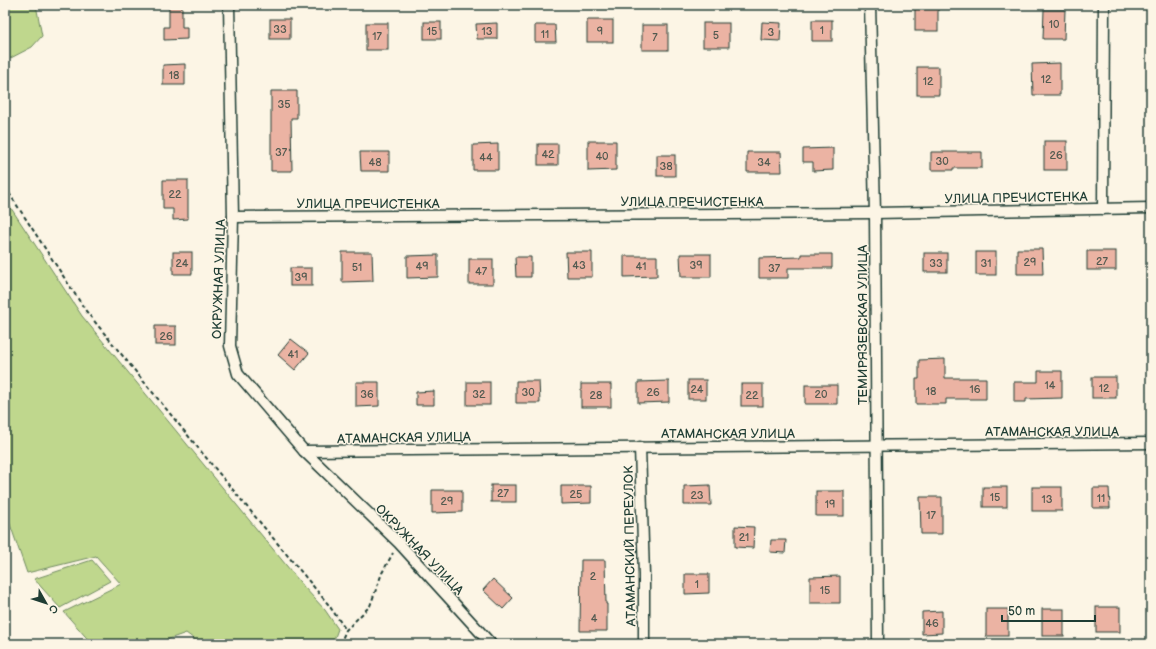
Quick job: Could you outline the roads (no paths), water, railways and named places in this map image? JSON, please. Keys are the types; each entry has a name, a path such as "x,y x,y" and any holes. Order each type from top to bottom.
{"street":[{"name":"ОКРУЖНАЯ УЛИЦА","path":"229,5 233,217 230,346 238,374 304,451 399,543 491,644"},
{"name":"ТЕМИРЯЗЕВСКАЯ УЛИЦА","path":"870,5 875,213 878,644"},
{"path":"1103,208 1104,5"},
{"name":"УЛИЦА ПРЕЧИСТЕНКА","path":"233,217 875,213 1151,208"},
{"name":"АТАМАНСКАЯ УЛИЦА","path":"304,451 1151,443"},
{"name":"АТАМАНСКИЙ ПЕРЕУЛОК","path":"640,447 644,575 644,644"}]}
